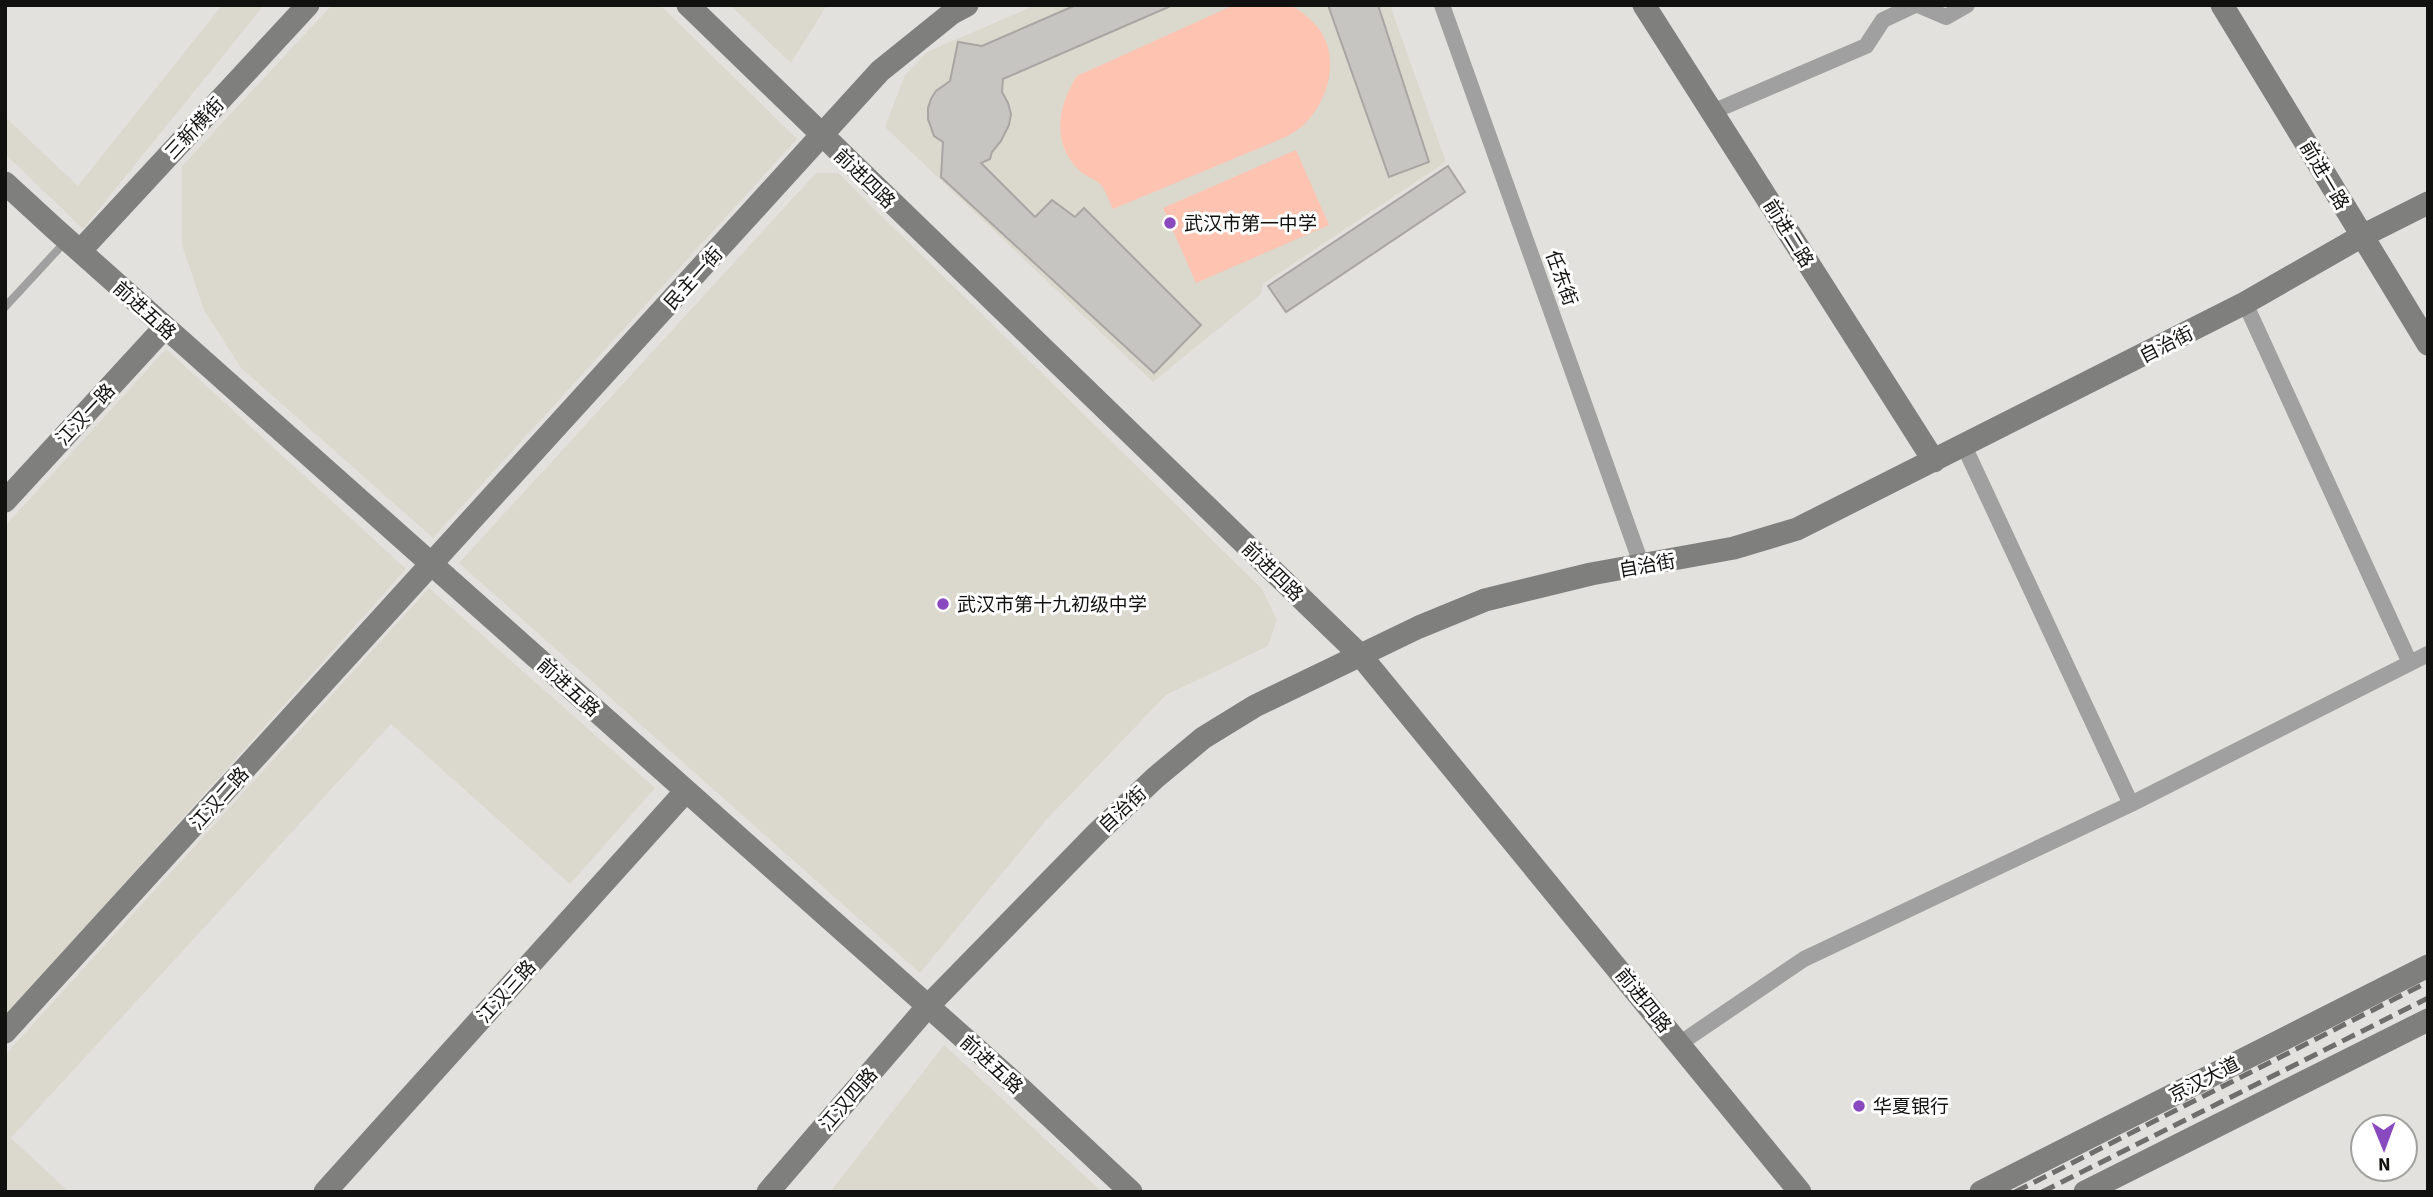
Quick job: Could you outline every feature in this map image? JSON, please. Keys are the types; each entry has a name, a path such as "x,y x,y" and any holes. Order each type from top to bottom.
{"street":[{"name":"三新横街","path":"73,246 308,5"},
{"name":"前进四路","path":"688,5 1361,656 1800,1192"},
{"name":"民主一街","path":"432,565 880,71 952,13 967,5"},
{"name":"任东街","path":"1442,5 1642,566"},
{"name":"前进二路","path":"1644,5 1934,461"},
{"path":"1712,111 1866,46 1883,20 1917,5 1946,17 1967,5"},
{"name":"前进一路","path":"2222,5 2428,344"},
{"name":"前进五路","path":"5,183 928,1006 1131,1192"},
{"name":"自治街","path":"928,1006 1097,833 1155,778 1203,738 1255,706 1419,627 1485,600 1591,574 1734,548 1797,529 2245,303 2362,236 2428,202"},
{"path":"2245,303 2410,663"},
{"name":"江汉一路","path":"5,501 165,327"},
{"path":"1964,446 2131,804"},
{"name":"江汉二路","path":"5,1032 432,565"},
{"path":"1679,1044 1804,959 2131,804 2428,654"},
{"name":"江汉三路","path":"325,1192 686,791"},
{"name":"京汉大道","path":"1981,1192 2428,966"},
{"name":"江汉四路","path":"768,1192 928,1006"},
{"path":"2085,1192 2428,1020"}],"lane":[{"path":"5,307 73,246"}],"shaded area":[{"path":"222,5 264,5 83,229 5,154 5,117 78,186"},
{"path":"332,5 660,5 797,139 433,538 241,368 204,310 182,245 182,166"},
{"path":"730,5 827,5 791,63"},
{"name":"武汉市第一中学","path":"1036,5 1390,5 1446,162 1263,284 1261,294 1153,382 885,127 905,75 927,52"},
{"path":"1234,5 1289,5 1305,15 1319,29 1329,51 1330,63 1327,87 1322,99 1305,124 1288,136 1113,209 1100,184 1081,172 1071,161 1061,138 1060,126 1065,100 1077,76"},
{"path":"1296,150 1329,225 1196,283 1163,208"},
{"path":"816,173 838,173 1262,589 1277,620 1268,646 1166,695 1046,820 920,973 459,563"},
{"path":"166,349 406,569 5,1016 5,526"},
{"path":"429,588 655,788 570,884 391,724 11,1138 69,1192 5,1192 5,1055"},
{"path":"944,1045 1088,1179 1102,1192 830,1192"}],"building":[{"path":"1076,5 1173,5 1003,79 1002,92 1011,114 1009,125 990,159 981,163 1035,217 1052,200 1075,217 1084,208 1201,325 1154,373 941,177 943,142 934,136 928,119 931,99 936,91 950,81 958,42 982,46"},
{"path":"1328,5 1378,5 1429,162 1389,177"},
{"path":"1448,166 1465,192 1286,312 1268,286"}],"railway":[{"path":"2015,1192 2428,982"},
{"path":"2042,1192 2428,998"}],"place":[{"name":"武汉市第一中学","path":"1170,223"},
{"name":"武汉市第十九初级中学","path":"943,604"},
{"name":"华夏银行","path":"1859,1106"}]}
